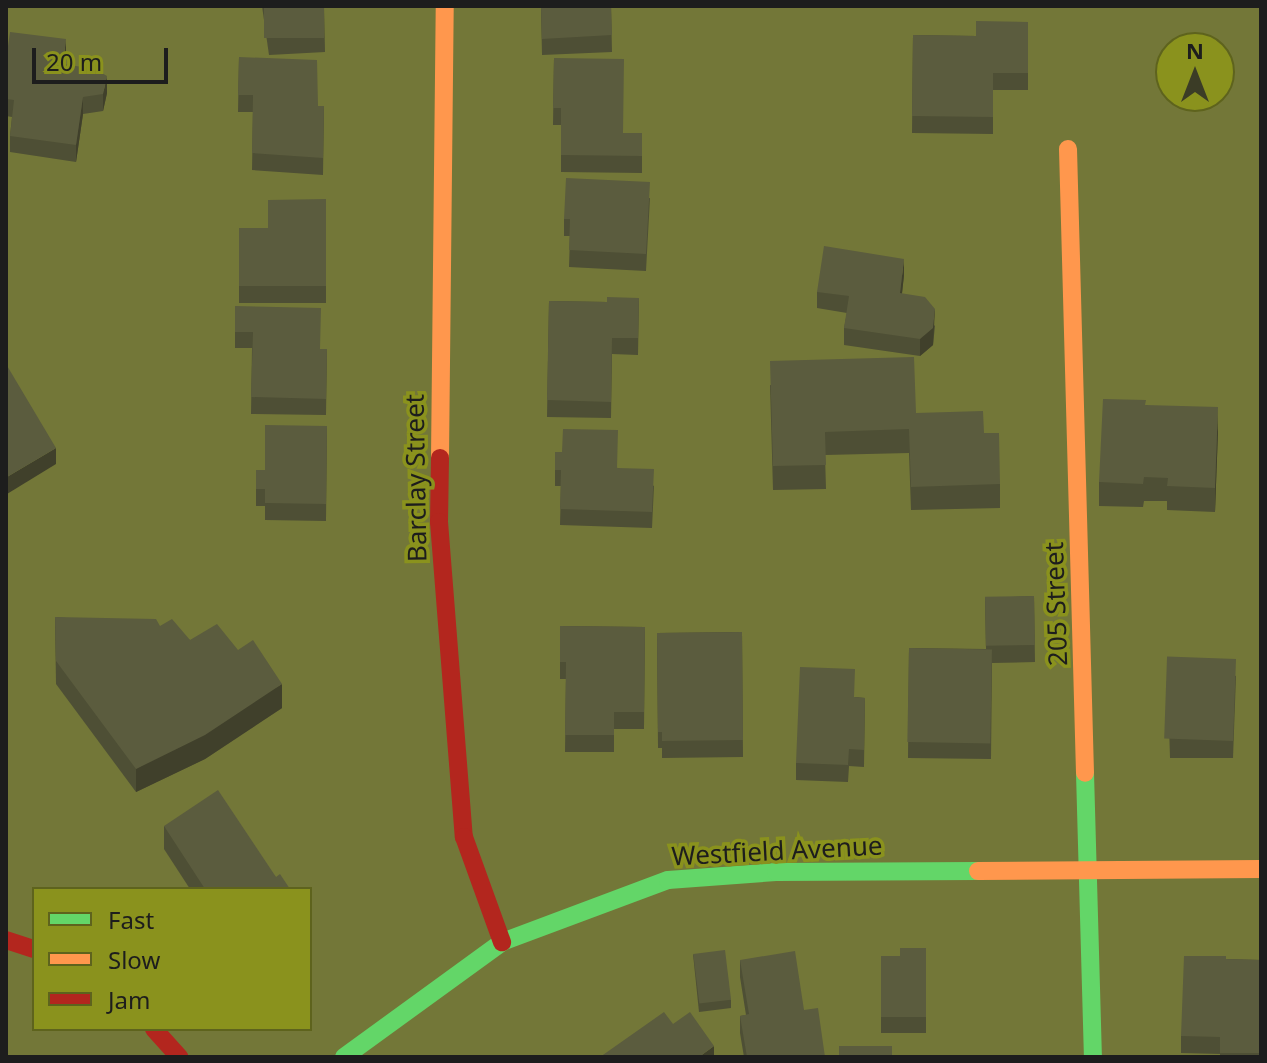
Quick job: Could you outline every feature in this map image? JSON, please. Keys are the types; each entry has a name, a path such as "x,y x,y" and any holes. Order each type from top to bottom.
{"street":[{"name":"Barclay Street","path":"445,6 439,522 464,837 502,942"},
{"name":"205 Street","path":"1068,149 1093,1057"},
{"name":"Westfield Avenue","path":"344,1057 502,942 668,880 776,872 1261,869"},
{"path":"6,940 32,948"},
{"path":"156,1031 179,1057"}],"building":[{"path":"264,6 324,6 324,38 264,38"},
{"path":"611,6 612,35 542,39 541,8"},
{"path":"976,21 1028,22 1028,73 993,73 993,117 912,116 913,35 976,36"},
{"path":"10,32 66,39 63,64 95,69 107,76 103,94 83,97 76,145 10,136 14,100 6,99 6,60"},
{"path":"239,57 317,60 318,106 324,106 323,158 252,153 253,95 238,95"},
{"path":"554,58 624,59 623,133 642,133 642,156 561,155 561,108 553,108"},
{"path":"566,178 650,182 646,254 569,250 570,219 564,219"},
{"path":"326,199 326,286 239,286 239,228 268,228 268,200"},
{"path":"824,246 904,259 900,293 925,297 935,309 933,328 920,339 844,328 849,296 817,292"},
{"path":"607,297 639,298 638,338 612,338 611,402 547,400 549,301 607,302"},
{"path":"235,306 321,308 320,349 327,349 326,399 251,397 253,332 235,332"},
{"path":"914,357 916,413 983,411 984,433 999,433 1000,484 911,487 909,429 825,432 826,465 773,466 770,361"},
{"path":"6,364 56,448 7,477 6,475"},
{"path":"1103,399 1146,400 1145,405 1218,407 1215,488 1167,486 1168,478 1144,477 1143,484 1099,482"},
{"path":"265,425 327,426 326,504 265,503 265,489 256,489 256,470 265,470"},
{"path":"563,429 618,430 617,468 654,469 652,512 560,509 561,470 555,470 555,452 562,452"},
{"path":"1034,596 1035,645 986,646 985,597"},
{"path":"55,617 156,619 160,626 172,619 190,640 217,624 238,650 253,640 282,684 205,735 136,769 56,661"},
{"path":"560,626 645,627 644,712 614,712 614,735 565,735 566,662 560,662"},
{"path":"742,632 743,740 662,741 662,732 658,732 657,633"},
{"path":"909,648 992,649 990,743 907,742"},
{"path":"1167,657 1236,659 1233,741 1164,739"},
{"path":"800,667 855,669 854,697 865,698 864,750 849,749 848,765 796,763"},
{"path":"218,790 276,877 280,874 289,887 204,887 164,826"},
{"path":"900,948 926,948 926,1017 881,1017 881,956 900,956"},
{"path":"725,950 731,1000 699,1004 693,954"},
{"path":"795,951 804,1010 818,1008 825,1057 747,1057 740,1016 749,1014 740,960"},
{"path":"1184,956 1261,960 1261,1053 1220,1053 1220,1037 1181,1036"},
{"path":"664,1012 673,1024 690,1012 714,1046 699,1057 600,1057"},
{"path":"839,1046 892,1046 892,1057 839,1057"}],"traffic: fast":[{"path":"1085,773 1093,1057"},
{"path":"344,1057 502,942 668,880 776,872 978,871"}],"traffic: slow":[{"path":"440,458 445,6"},
{"path":"1068,149 1085,773"},
{"path":"978,871 1261,869"}],"traffic: jam":[{"path":"440,458 439,522 464,837 502,942"},
{"path":"6,940 32,948"},
{"path":"156,1031 179,1057"}]}
